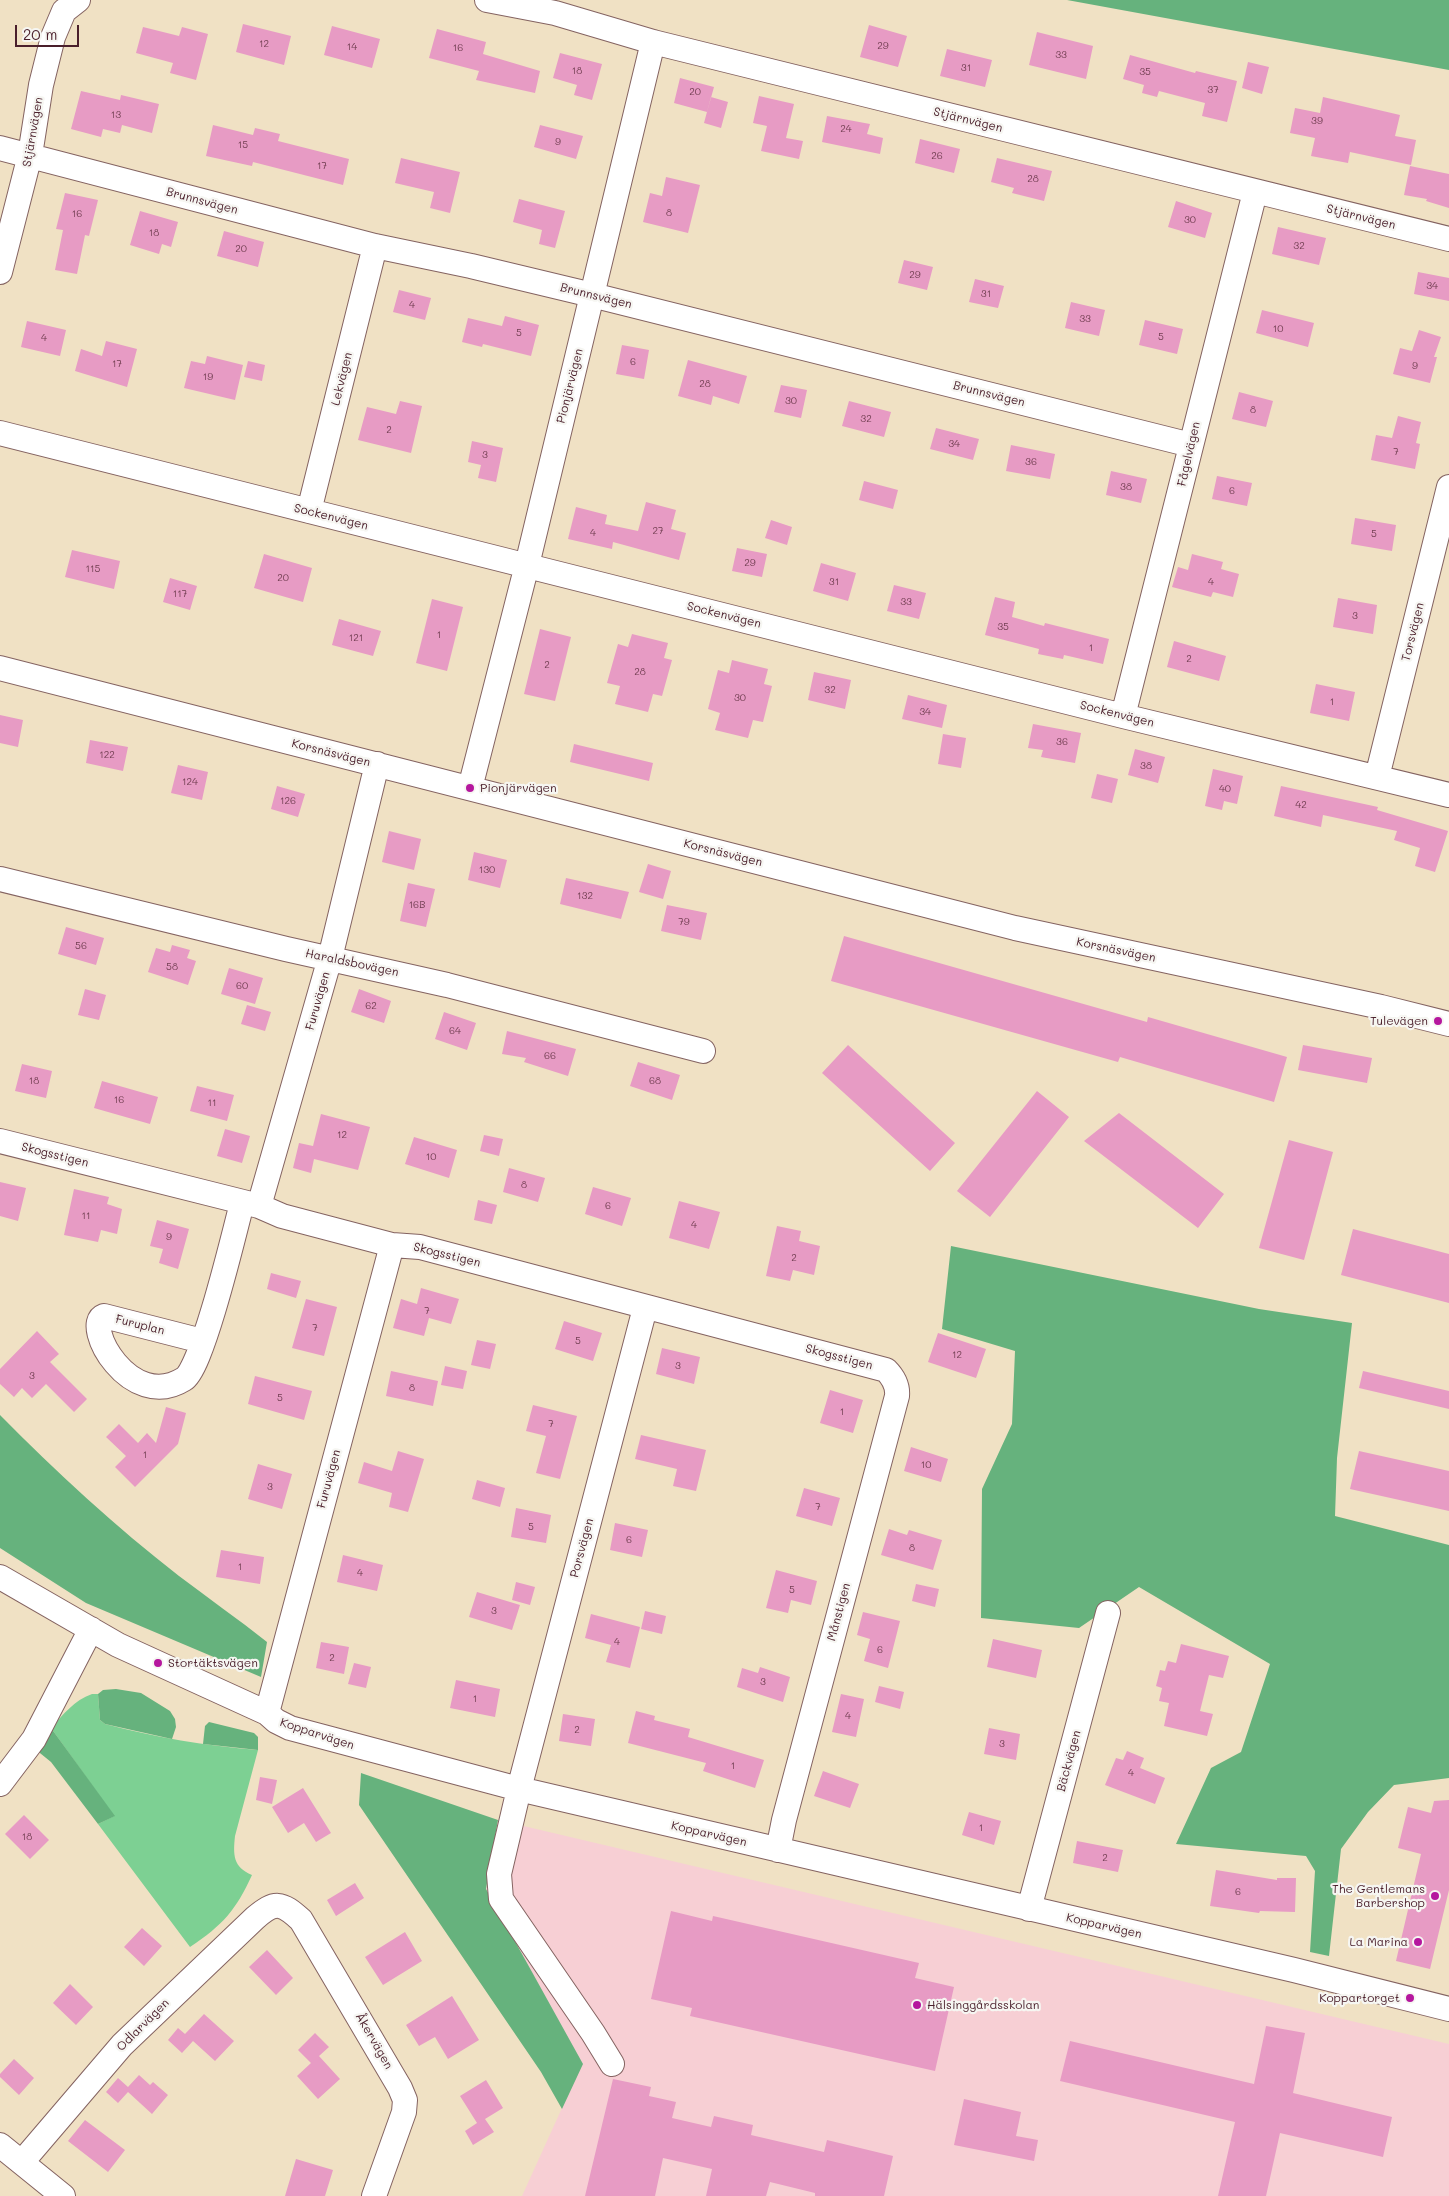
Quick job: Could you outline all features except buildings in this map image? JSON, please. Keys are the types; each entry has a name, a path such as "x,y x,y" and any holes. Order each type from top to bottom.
{"street":[{"name":"Stjärnvägen","path":"0,272 30,155 41,85 53,37 64,11 78,0"},
{"name":"Stjärnvägen","path":"487,0 555,13 653,42 1449,239"},
{"name":"Pionjärvägen","path":"470,788 527,565 653,42"},
{"name":"Brunnsvägen","path":"0,148 375,246 471,266 1191,445"},
{"name":"Fågelvägen","path":"1123,716 1255,192"},
{"name":"Lekvägen","path":"309,511 375,246"},
{"name":"Sockenvägen","path":"0,433 1123,716 1449,796"},
{"name":"Torsvägen","path":"1377,777 1449,487"},
{"name":"Korsnäsvägen","path":"0,668 1015,928 1381,1007 1449,1024"},
{"name":"Furuvägen","path":"250,1204 330,958 377,764"},
{"name":"Haraldsbovägen","path":"0,879 447,985 702,1051"},
{"name":"Skogsstigen","path":"0,1141 250,1204 282,1216 392,1244 420,1247 645,1308 878,1367 886,1370 892,1376"},
{"path":"202,1341 250,1204"},
{"name":"Furuvägen","path":"268,1713 392,1244"},
{"name":"Porsvägen","path":"612,2064 593,2033 501,1899 499,1874 519,1789 645,1308"},
{"name":"Månstigen","path":"778,1850 784,1820 897,1396 892,1376"},
{"name":"Kopparvägen","path":"0,1578 118,1645 268,1713 276,1721 307,1733 519,1789 1449,2008"},
{"name":"Bäckvägen","path":"1029,1909 1108,1614"},
{"path":"0,1784 34,1739 91,1629"},
{"name":"Odlarvägen","path":"22,2162 122,2045 254,1918 268,1908 280,1905"},
{"name":"Åkervägen","path":"280,1905 289,1909 301,1920 400,2088 405,2100 404,2112 374,2196"},
{"path":"0,2145 63,2196"}],"shaded area":[{"name":"Hälsinggårdsskolan","path":"498,1820 1449,2044 1449,2196 522,2196 582,2064 486,1889"}],"green space":[{"path":"1067,0 1449,0 1449,70"},
{"path":"951,1246 1259,1309 1352,1323 1337,1458 1335,1516 1449,1545 1449,1778 1394,1785 1368,1812 1341,1849 1329,1956 1310,1952 1315,1871 1306,1856 1176,1844 1211,1768 1241,1752 1270,1664 1139,1587 1079,1628 981,1618 982,1489 1012,1424 1015,1351 942,1329"},
{"path":"0,1415 109,1519 179,1576 267,1642 261,1677 86,1603 0,1548"},
{"path":"116,1689 141,1693 170,1711 175,1719 176,1727 172,1739 105,1724 100,1720 98,1694 103,1690"},
{"path":"92,1694 98,1694 100,1720 105,1724 181,1740 258,1750 234,1843 234,1855 238,1864 252,1875 240,1898 227,1916 220,1924 190,1947 98,1824 114,1816 51,1728 74,1704"},
{"path":"209,1722 254,1733 258,1737 258,1750 203,1744 205,1726"},
{"path":"51,1728 115,1816 98,1824 51,1762 35,1749"},
{"path":"361,1773 498,1820 486,1889 583,2064 562,2109 541,2072 359,1805"}],"place":[{"name":"Pionjärvägen","path":"470,788"},
{"name":"Tulevägen","path":"1438,1021"},
{"name":"Stortäktsvägen","path":"158,1663"},
{"name":"The Gentlemans Barbershop","path":"1435,1896"},
{"name":"La Marina","path":"1418,1942"},
{"name":"Koppartorget","path":"1410,1998"},
{"name":"Hälsinggårdsskolan","path":"917,2005"}]}
